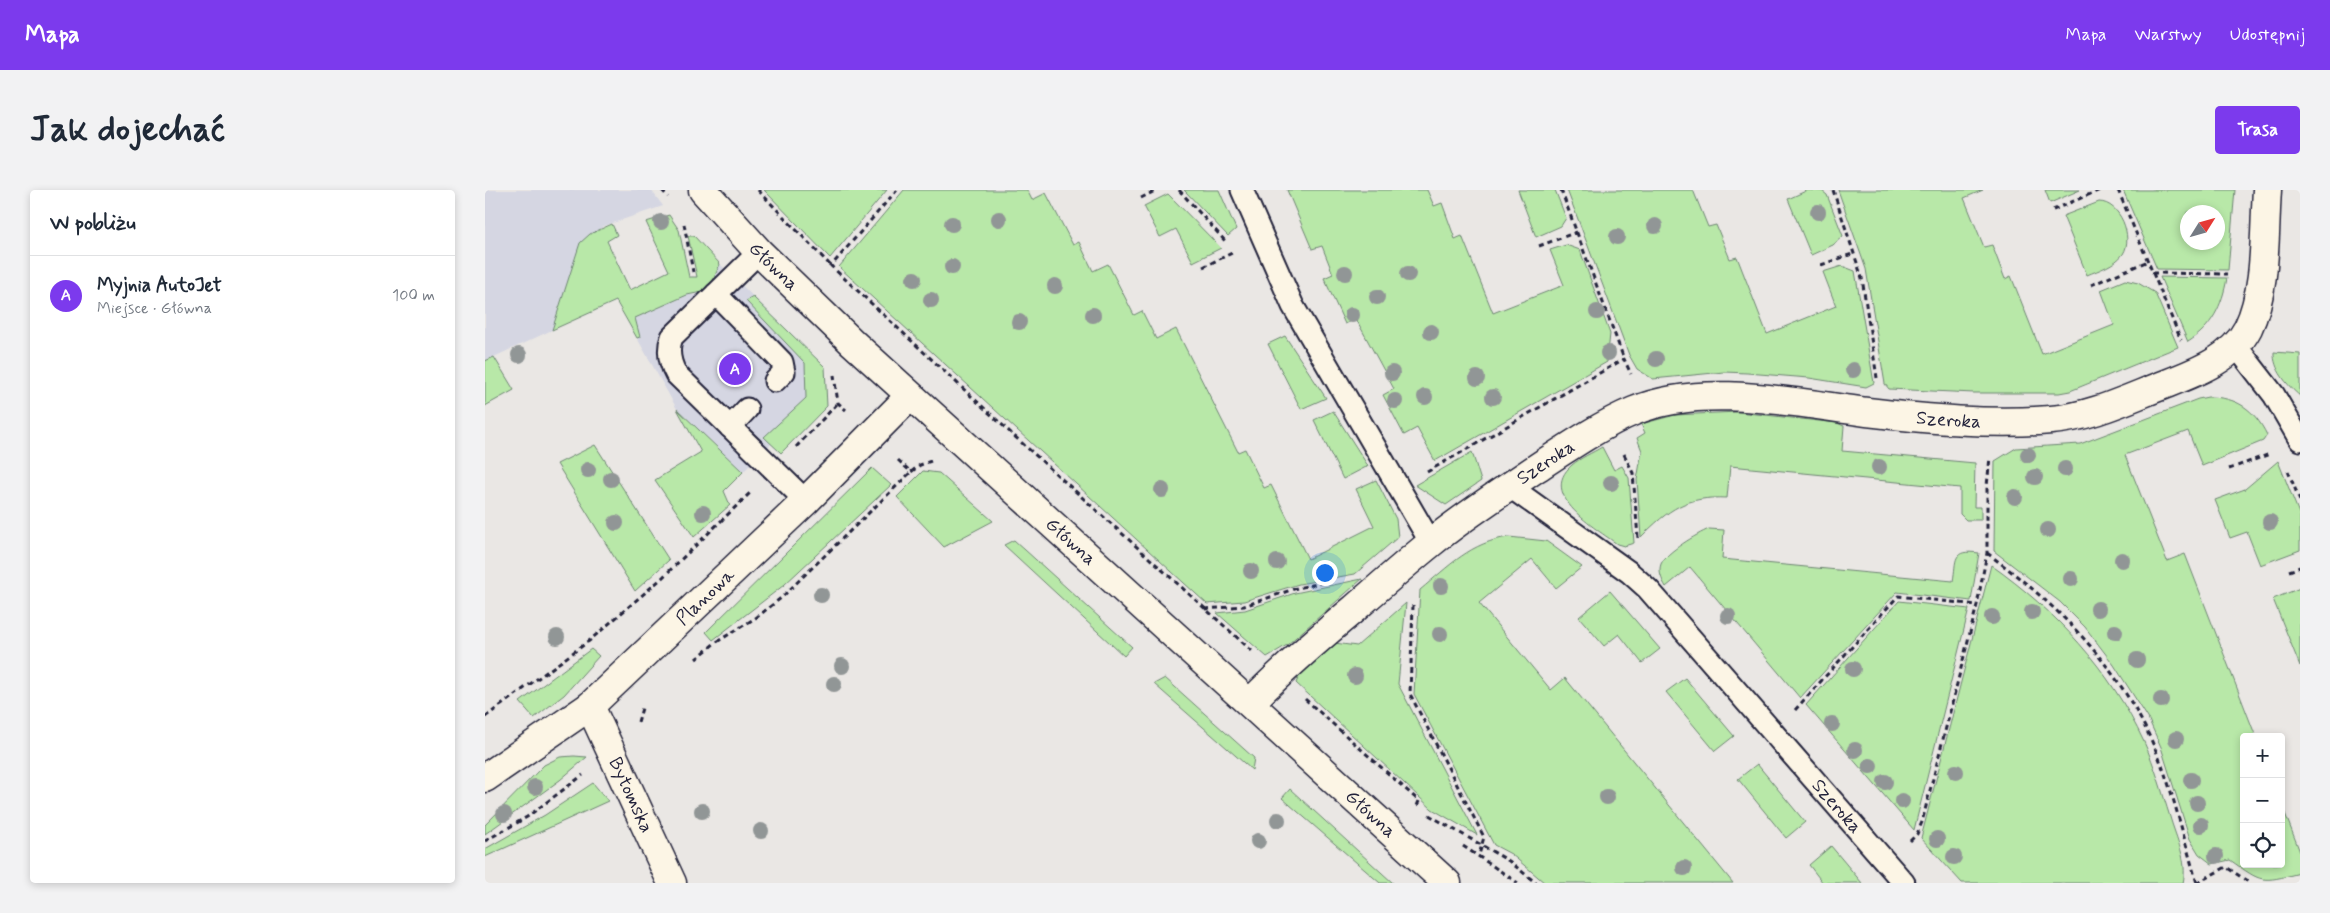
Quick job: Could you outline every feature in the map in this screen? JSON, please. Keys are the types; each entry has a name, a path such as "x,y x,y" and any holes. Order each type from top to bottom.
{"street":[{"name":"Główna","path":"703,190 759,252 911,396 1447,883"},
{"name":"Szeroka","path":"1250,703 1277,675 1431,542 1509,486 1561,452 1634,410 1688,397 1743,398 1878,413 1981,420 2051,420 2090,413 2195,372 2221,359 2236,346 2246,332 2255,311 2259,292 2267,190"},
{"name":"Planowa","path":"485,778 590,706 806,501 911,396"},
{"name":"Bytomska","path":"590,706 672,883"}],"lane":[{"path":"1242,190 1293,306 1431,542"},
{"path":"759,252 672,337 669,351 676,374 806,501"},
{"path":"716,294 782,362 784,372 775,381"},
{"path":"2236,346 2274,395 2300,440"},
{"path":"730,427 747,409"},
{"name":"Szeroka","path":"1509,486 1629,572 1648,588 1772,734 1904,883"}],"path":[{"path":"758,190 831,266 1277,675 1419,801 1416,808"},
{"path":"831,266 897,190"},
{"path":"1141,198 1157,190"},
{"path":"1561,190 1624,359"},
{"path":"1833,190 1862,278 1878,384"},
{"path":"2053,210 2100,190"},
{"path":"2118,190 2195,372"},
{"path":"683,221 693,278"},
{"path":"1539,246 1577,232"},
{"path":"1203,267 1235,251"},
{"path":"1821,265 1855,253"},
{"path":"2091,285 2148,261"},
{"path":"2153,273 2228,274"},
{"path":"485,717 589,641 733,512 838,403"},
{"path":"1610,424 1633,473 1639,541"},
{"path":"1888,864 1917,834 1922,822 1977,605 1987,553 1987,486 1991,452"},
{"path":"2229,469 2271,453"},
{"path":"2287,467 2300,501"},
{"path":"693,661 715,643 757,617 781,598 911,472"},
{"path":"1987,553 2032,586 2071,622 2084,636 2126,695 2157,753 2197,883 2225,867 2250,883"},
{"path":"2289,571 2300,567"},
{"path":"1205,609 1244,606 1297,588 1334,581"},
{"path":"1772,734 1898,596 1977,605"},
{"path":"1413,598 1411,694 1484,836 1479,855"},
{"path":"485,841 527,817 611,752 638,726 641,710 646,702"},
{"path":"1462,846 1479,855 1518,883"}],"shaded area":[{"path":"485,190 651,190 663,206 604,226 580,244 552,330 485,361"},
{"path":"720,264 825,367 827,406 781,453 771,444 743,472 677,409 637,338 640,336 635,318 687,295 695,295 711,285"}],"green space":[{"path":"764,190 887,190 830,258"},
{"path":"904,190 1027,190 1032,200 1046,193 1073,245 1079,242 1093,271 1108,264 1134,315 1142,311 1156,339 1176,329 1238,452 1245,449 1264,488 1271,485 1308,559 1374,526 1356,489 1376,480 1396,519 1398,537 1355,574 1299,584 1244,601 1207,604 839,267"},
{"path":"1184,190 1219,190 1236,229 1228,236"},
{"path":"1287,190 1427,190 1434,206 1442,203 1455,239 1462,236 1493,313 1564,285 1550,250 1566,245 1580,250 1610,334 1607,362 1435,461 1417,428 1404,435 1383,395 1394,389 1356,319 1345,324 1324,278 1333,274 1322,246 1312,249"},
{"path":"1518,190 1555,190 1566,218 1561,226 1536,237"},
{"path":"1567,190 1693,190 1708,227 1716,225 1730,259 1737,257 1767,334 1836,306 1823,272 1842,266 1855,271 1874,383 1866,387 1809,378 1724,372 1653,379 1637,369 1629,355"},
{"path":"1808,190 1822,191 1827,195 1843,236 1833,245 1811,255 1788,199"},
{"path":"1838,190 1983,190 1964,198 1984,247 1992,245 2005,279 2011,276 2042,354 2114,325 2101,290 2125,280 2138,283 2155,293 2178,347 2070,391 2059,393 1974,393 1889,389 1885,384 1866,269"},
{"path":"2045,190 2080,190 2050,203"},
{"path":"2123,190 2235,190 2228,270 2157,269"},
{"path":"1168,194 1221,248 1193,262 1176,229 1160,237 1144,206"},
{"path":"2099,202 2107,204 2119,214 2126,230 2126,247 2123,254 2116,261 2087,275 2063,216"},
{"path":"669,215 679,230 689,277 697,277 688,236 694,236 720,264 711,285 702,292 687,295 635,318 640,337 637,338 616,301 552,330 580,243 590,234 612,224 617,235 607,241 630,290 669,271 646,222"},
{"path":"2160,277 2227,278 2215,315 2204,330 2188,342"},
{"path":"753,297 825,367 827,406 781,453 764,437 806,398 805,363 746,301"},
{"path":"1285,336 1326,398 1301,409 1268,344"},
{"path":"2274,352 2300,354 2300,396 2290,387 2278,370"},
{"path":"494,357 514,390 485,406 485,361"},
{"path":"2208,397 2228,399 2236,402 2256,418 2267,435 2263,441 2202,466 2188,431 2125,455 2167,561 2185,554 2254,733 2240,733 2240,867 2230,860 2212,864 2199,854 2190,839 2161,747 2148,718 2114,665 2085,627 2060,602 1994,551 1995,461 2016,448 2080,444 2198,399"},
{"path":"677,409 743,472 724,491 730,505 694,537 655,480 701,452"},
{"path":"1333,411 1368,466 1343,479 1314,420"},
{"path":"1738,412 1837,423 1844,426 1842,451 1975,463 1974,507 1981,507 1981,520 1966,520 1960,514 1960,488 1730,466 1727,498 1700,499 1679,506 1660,519 1641,537 1637,480 1642,451 1637,438 1645,433 1641,424 1675,415"},
{"path":"595,445 669,560 635,591 557,464"},
{"path":"1602,447 1614,470 1622,466 1629,478 1634,543 1624,546 1617,544 1597,530 1574,510 1561,488 1563,476 1572,465"},
{"path":"1472,452 1481,481 1446,505 1415,485"},
{"path":"2278,461 2300,516 2300,550 2260,565 2247,532 2230,538 2215,500 2245,489"},
{"path":"872,468 891,485 784,585 713,640 706,632"},
{"path":"923,471 939,473 993,521 944,547 897,497"},
{"path":"1709,529 1724,530 1722,559 1953,581 1957,558 1964,553 1979,553 1971,601 1897,592 1800,698 1690,567 1666,587 1660,570 1664,559 1682,544"},
{"path":"1509,537 1546,541 1582,567 1556,588 1532,559 1479,603 1551,690 1565,678 1733,883 1545,883 1511,854 1494,845 1414,694 1420,590 1461,556 1483,544"},
{"path":"1014,540 1132,647 1124,656 1004,545"},
{"path":"1991,565 2038,602 2059,622 2098,666 2115,690 2130,715 2152,760 2183,858 2183,883 1962,883 1921,838"},
{"path":"1362,579 1287,645 1267,657 1217,613 1245,610 1295,593"},
{"path":"2300,588 2300,666 2273,599"},
{"path":"1610,591 1660,649 1642,663 1619,634 1604,646 1579,617"},
{"path":"1899,601 1969,609 1914,830 1806,705"},
{"path":"1406,603 1398,684 1477,835 1432,809 1296,683 1300,674 1334,643 1357,646"},
{"path":"591,649 599,656 564,695 534,718 520,702"},
{"path":"1165,678 1254,758 1252,770 1154,684"},
{"path":"1685,678 1734,736 1715,751 1666,692"},
{"path":"560,757 587,757 560,780 485,834 485,825 544,765"},
{"path":"1757,764 1805,822 1786,838 1738,779"},
{"path":"593,783 608,801 485,857 485,849 545,815"},
{"path":"1290,789 1393,883 1380,883 1282,798"},
{"path":"2285,813 2300,852 2300,873 2262,879 2242,868 2285,868"},
{"path":"1831,846 1862,883 1823,883 1809,865"}],"place":[{"name":"Myjnia AutoJet","path":"735,369"}]}
